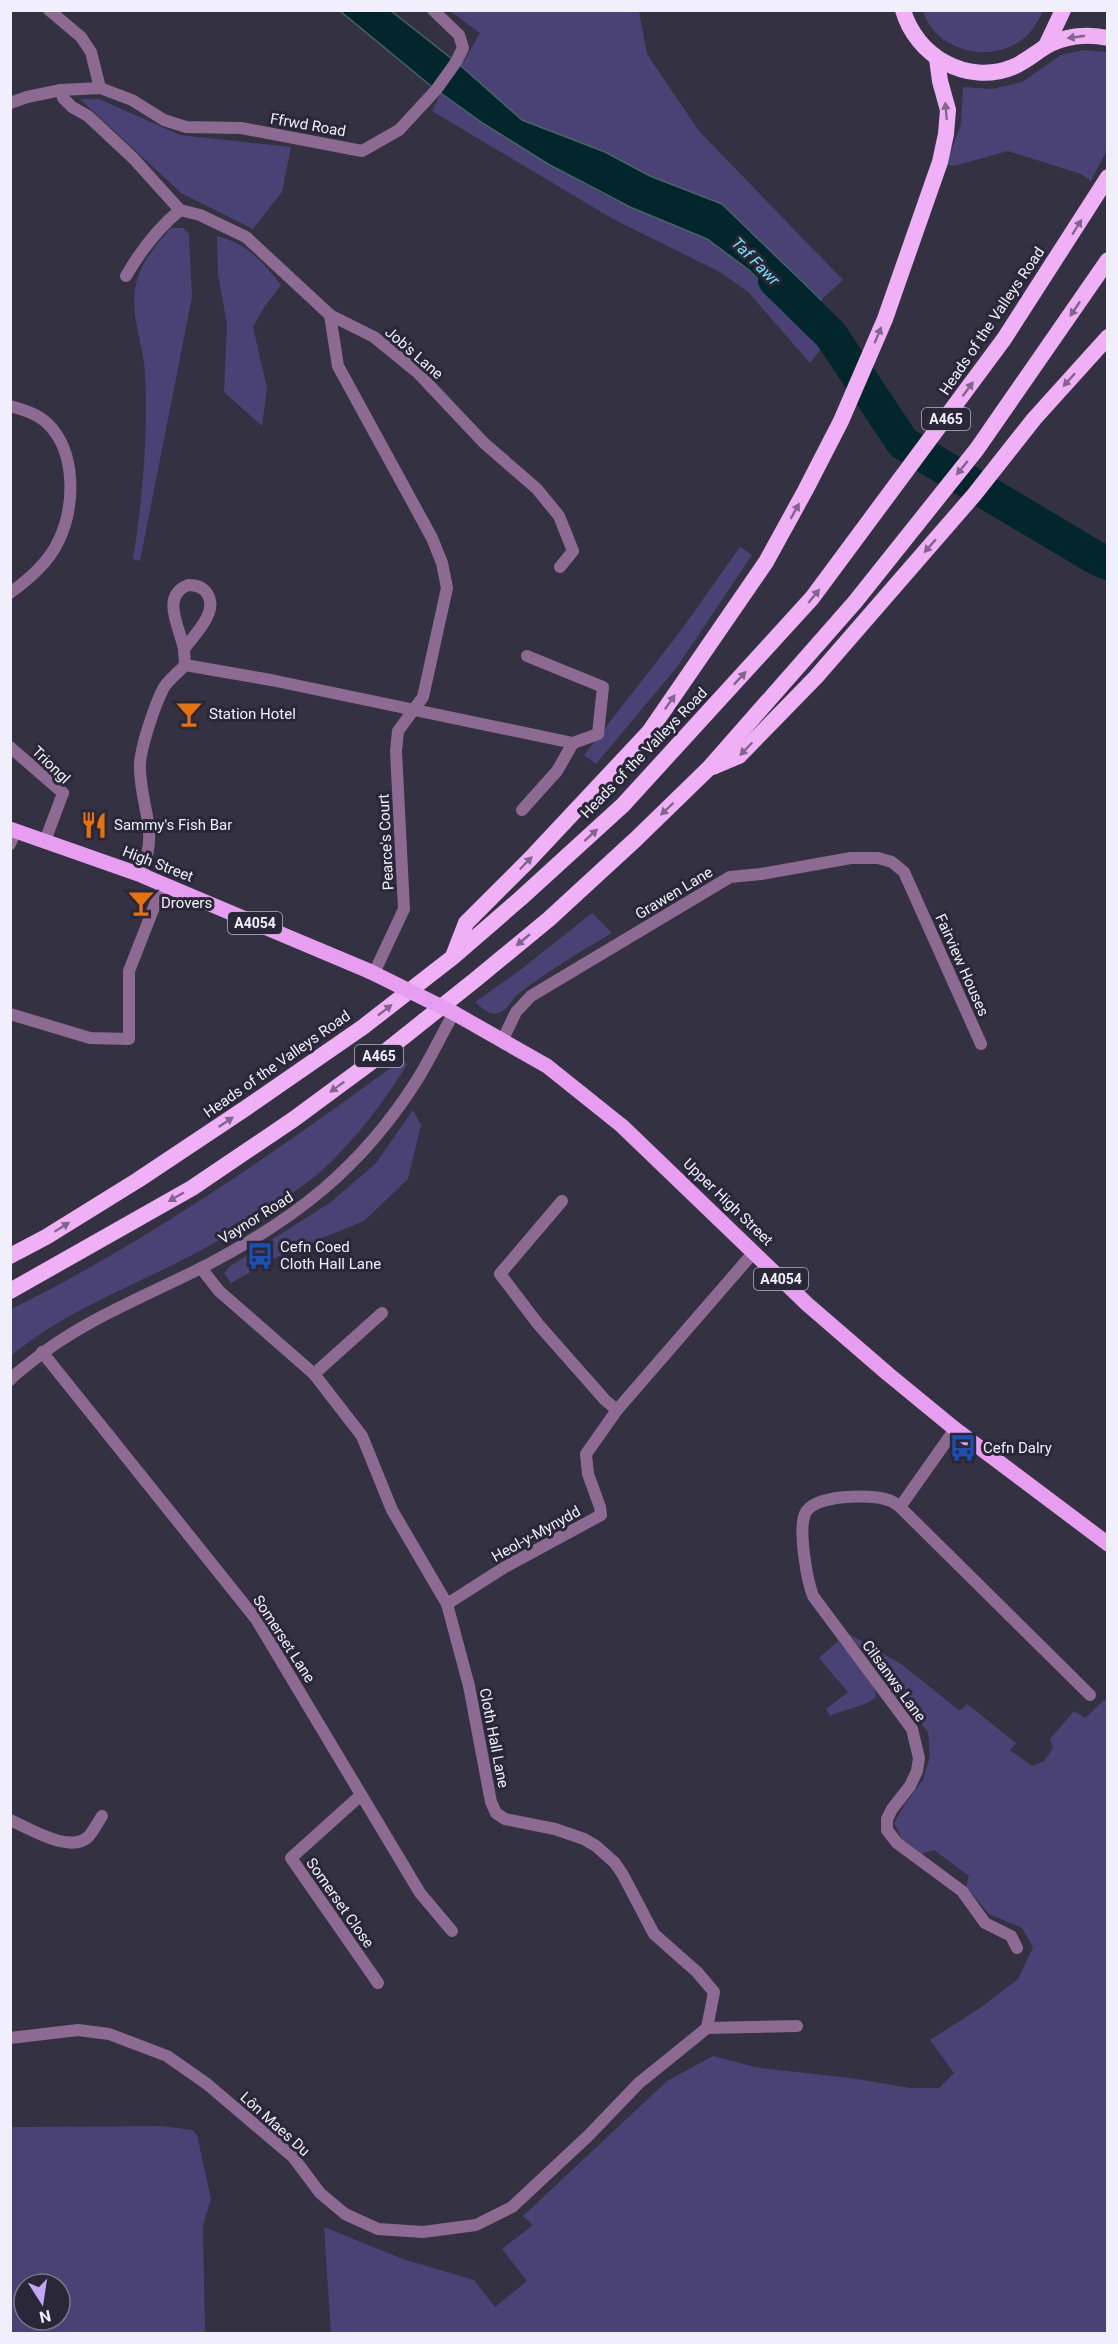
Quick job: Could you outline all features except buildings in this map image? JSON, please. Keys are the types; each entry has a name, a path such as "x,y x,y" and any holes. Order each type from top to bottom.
{"highway":[{"path":"903,10 907,25 920,44 937,59 961,70 986,73 1012,68 1046,46 1072,36 1107,38"},
{"path":"1046,46 1063,10"},
{"path":"453,957 466,923 530,860 649,732 766,562 842,421 885,319 940,162 948,110 937,59"},
{"name":"Heads of the Valleys Road","path":"10,1256 46,1237 138,1180 363,1027 453,957 623,805 812,598 1011,329 1104,182"},
{"name":"A465","path":"10,1291 192,1188 294,1119 387,1051 549,919 709,768 802,664 977,449 1107,260"},
{"path":"709,768 739,756 816,677 974,495 1034,419 1107,336"}],"main road":[{"name":"High Street","path":"12,835 45,841 141,875 374,969 454,1015"},
{"name":"Upper High Street","path":"454,1015 547,1066 622,1126 816,1311 955,1429 1107,1544"}],"street":[{"path":"50,10 81,37 91,52 100,88"},
{"name":"Ffrwd Road","path":"10,103 61,90 100,88 132,100 164,120 186,127 241,128 362,151 399,130 436,90 456,62 463,48 459,35 433,10"},
{"path":"61,90 63,98 72,107 88,116 134,158 180,210 144,245 126,276"},
{"name":"Job's Lane","path":"180,210 200,215 246,237 330,315 374,337 417,372 484,443 537,489 559,516 573,551 560,567"},
{"name":"Pearce's Court","path":"330,315 338,366 432,538 442,563 447,588 423,697 398,731 396,752 404,909 374,969"},
{"path":"10,406 28,411 46,422 58,436 67,457 70,496 66,522 58,544 45,562 10,593"},
{"path":"141,875 149,855 151,833 140,770 143,747 164,688 185,665 184,649 172,603 177,591 188,585 194,585 206,591 211,609 184,649"},
{"path":"185,665 271,680 573,743 598,734 603,687 527,656"},
{"path":"522,810 557,771 573,743"},
{"name":"Triongl","path":"10,747 63,793 45,841"},
{"name":"Grawen Lane","path":"503,1040 516,1012 531,996 730,877 851,858 878,858 892,862 901,868 916,898"},
{"path":"10,1014 90,1038 129,1040 129,970 163,884"},
{"name":"Fairview Houses","path":"916,898 981,1044"},
{"name":"Vaynor Road","path":"10,1380 42,1353 86,1325 256,1238 298,1211 329,1186 378,1136 418,1079 454,1015"},
{"path":"562,1201 500,1274 538,1324 605,1400 617,1410"},
{"name":"Heol-y-Mynydd","path":"447,1604 505,1567 601,1515 588,1474 586,1454 617,1410 754,1252"},
{"name":"Cloth Hall Lane","path":"201,1268 219,1291 314,1374 362,1436 392,1510 447,1604 460,1650 491,1802 496,1813 505,1819 555,1829 584,1839 596,1846 615,1863 654,1934 697,1972 714,1992 707,2028"},
{"path":"314,1374 381,1313"},
{"name":"Somerset Lane","path":"42,1353 256,1619 420,1893 452,1931"},
{"path":"900,1507 955,1429"},
{"name":"Cilsanws Lane","path":"1017,1948 1011,1936 985,1923 962,1891 897,1843 888,1830 888,1819 892,1809 910,1786 917,1771 919,1758 912,1729 813,1596 809,1585 804,1548 804,1514 810,1507 834,1498 874,1497 890,1500 900,1507 1090,1695"},
{"name":"Somerset Close","path":"361,1795 291,1858 378,1983"},
{"path":"10,1820 69,1844 88,1838 102,1816"},
{"path":"707,2028 797,2026"},
{"name":"Lôn Maes Du","path":"10,2038 78,2030 109,2034 167,2056 207,2084 293,2157 320,2193 345,2214 378,2229 423,2232 476,2225 512,2207 588,2136 639,2083 707,2028"}],"shaded area":[{"path":"923,10 1043,11 1033,29 1022,40 1004,49 976,52 962,49 938,35 929,24"},
{"path":"450,11 639,11 647,54 699,131 843,280 821,300 722,204 650,176 605,152 522,120 461,66 480,33"},
{"path":"1084,50 1107,52 1107,150 1091,181 1081,174 1008,151 954,166 946,164 961,124 963,87 992,89 1022,82 1061,55"},
{"path":"441,93 509,140 580,182 629,207 709,241 755,277 823,346 810,363 748,292 720,272 613,219 432,111"},
{"path":"80,99 99,99 180,135 291,147 282,192 253,229 181,193"},
{"path":"171,228 183,228 189,234 192,297 140,561 133,559 144,466 146,396 144,362 134,300 143,264"},
{"path":"217,236 246,248 281,285 253,327 267,388 262,426 224,392 227,324 218,275"},
{"path":"740,547 752,555 677,667 596,764 584,755 682,629"},
{"path":"592,913 612,933 529,986 518,994 502,1012 495,1014 489,1012 475,1002 519,971"},
{"path":"403,1059 407,1064 391,1089 352,1139 323,1170 283,1200 211,1245 80,1310 33,1339 11,1356 11,1309 113,1254 212,1193"},
{"path":"413,1110 421,1125 408,1179 364,1221 281,1255 231,1283 224,1273 229,1267 331,1202 376,1163"},
{"path":"849,1634 901,1664 960,1711 967,1704 1016,1743 1010,1750 1032,1766 1044,1761 1053,1748 1050,1739 1074,1711 1085,1718 1104,1700 1107,1702 1107,2333 331,2333 324,2227 403,2259 474,2280 495,2307 527,2281 502,2249 533,2225 523,2216 667,2081 713,2056 759,2068 851,2078 910,2088 939,2088 954,2073 930,2040 980,2008 1018,1979 1033,1947 1022,1928 989,1914 966,1887 969,1876 934,1850 921,1854 904,1843 894,1823 923,1780 930,1756 928,1732"},
{"path":"838,1641 867,1674 875,1689 876,1697 830,1716 826,1709 848,1692 819,1658"},
{"path":"163,2126 192,2130 197,2135 211,2199 203,2225 205,2333 11,2333 11,2127"}],"water":[{"path":"340,11 391,11 461,66 522,120 605,152 650,176 722,204 821,300 800,322 749,270 707,239 630,207 548,164 484,124 431,86"}],"waterway":[{"name":"Taf Fawr","path":"775,280 831,335 903,443 1108,563"}],"place":[{"name":"Station Hotel","path":"189,714"},
{"name":"Sammy's Fish Bar","path":"94,825"},
{"name":"Drovers","path":"141,903"},
{"name":"Cefn Coed Cloth Hall Lane","path":"260,1256"},
{"name":"Cefn Dalry","path":"963,1448"}]}
